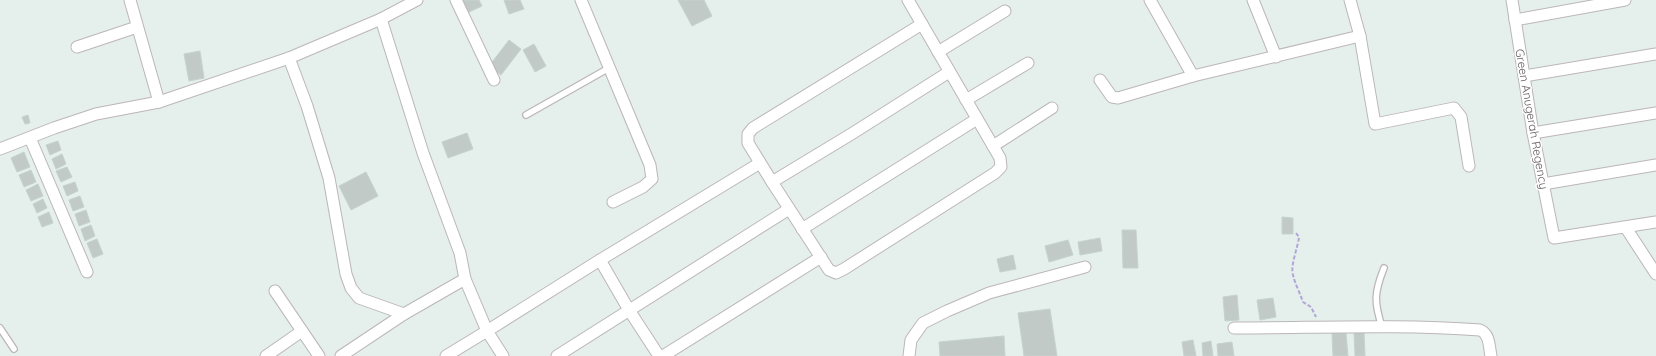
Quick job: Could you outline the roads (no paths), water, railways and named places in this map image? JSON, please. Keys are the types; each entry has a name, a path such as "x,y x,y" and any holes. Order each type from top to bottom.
{"street":[{"path":"130,0 159,102"},
{"path":"0,149 96,114 159,102 289,58 381,19 417,0"},
{"path":"456,0 494,80"},
{"path":"581,0 650,165 652,179 643,187 613,202"},
{"path":"1150,0 1193,76"},
{"path":"1253,0 1276,57"},
{"path":"1350,0 1360,36 1375,124 1454,108 1461,116 1469,166"},
{"name":"Green Anugerah Regency","path":"1512,0 1533,133 1554,238 1626,228"},
{"path":"1515,20 1625,0"},
{"path":"910,1 949,72 1000,158 1001,167 995,173 836,273 829,270 789,209 748,143 748,134 753,128 922,24"},
{"path":"938,52 1006,11"},
{"path":"381,19 423,153 460,253 465,279 487,331 503,356"},
{"path":"77,47 138,27"},
{"path":"1100,80 1112,97 1118,98 1193,76 1360,36"},
{"path":"1524,76 1656,54"},
{"path":"289,58 307,106 329,178 346,274 351,288 359,298 404,314"},
{"path":"966,100 1028,63"},
{"path":"772,182 949,72"},
{"path":"993,146 1052,108"},
{"path":"1533,133 1656,113"},
{"path":"802,229 977,119"},
{"path":"30,138 87,272"},
{"path":"446,356 760,163"},
{"path":"1543,184 1656,165"},
{"path":"557,356 789,209"},
{"path":"1656,222 1626,228 1656,274"},
{"path":"663,356 821,257"},
{"path":"600,260 629,310 659,356"},
{"path":"909,356 911,340 923,323 946,311 988,294 1085,267"},
{"path":"340,356 404,314 465,279"},
{"path":"275,291 319,356"},
{"path":"1234,328 1382,328 1410,326 1480,330 1487,335 1491,356"},
{"path":"266,356 302,331"}],"lane":[{"path":"526,115 609,68"},
{"path":"1382,328 1375,307 1377,285 1384,268"},
{"path":"0,328 14,349"}]}
